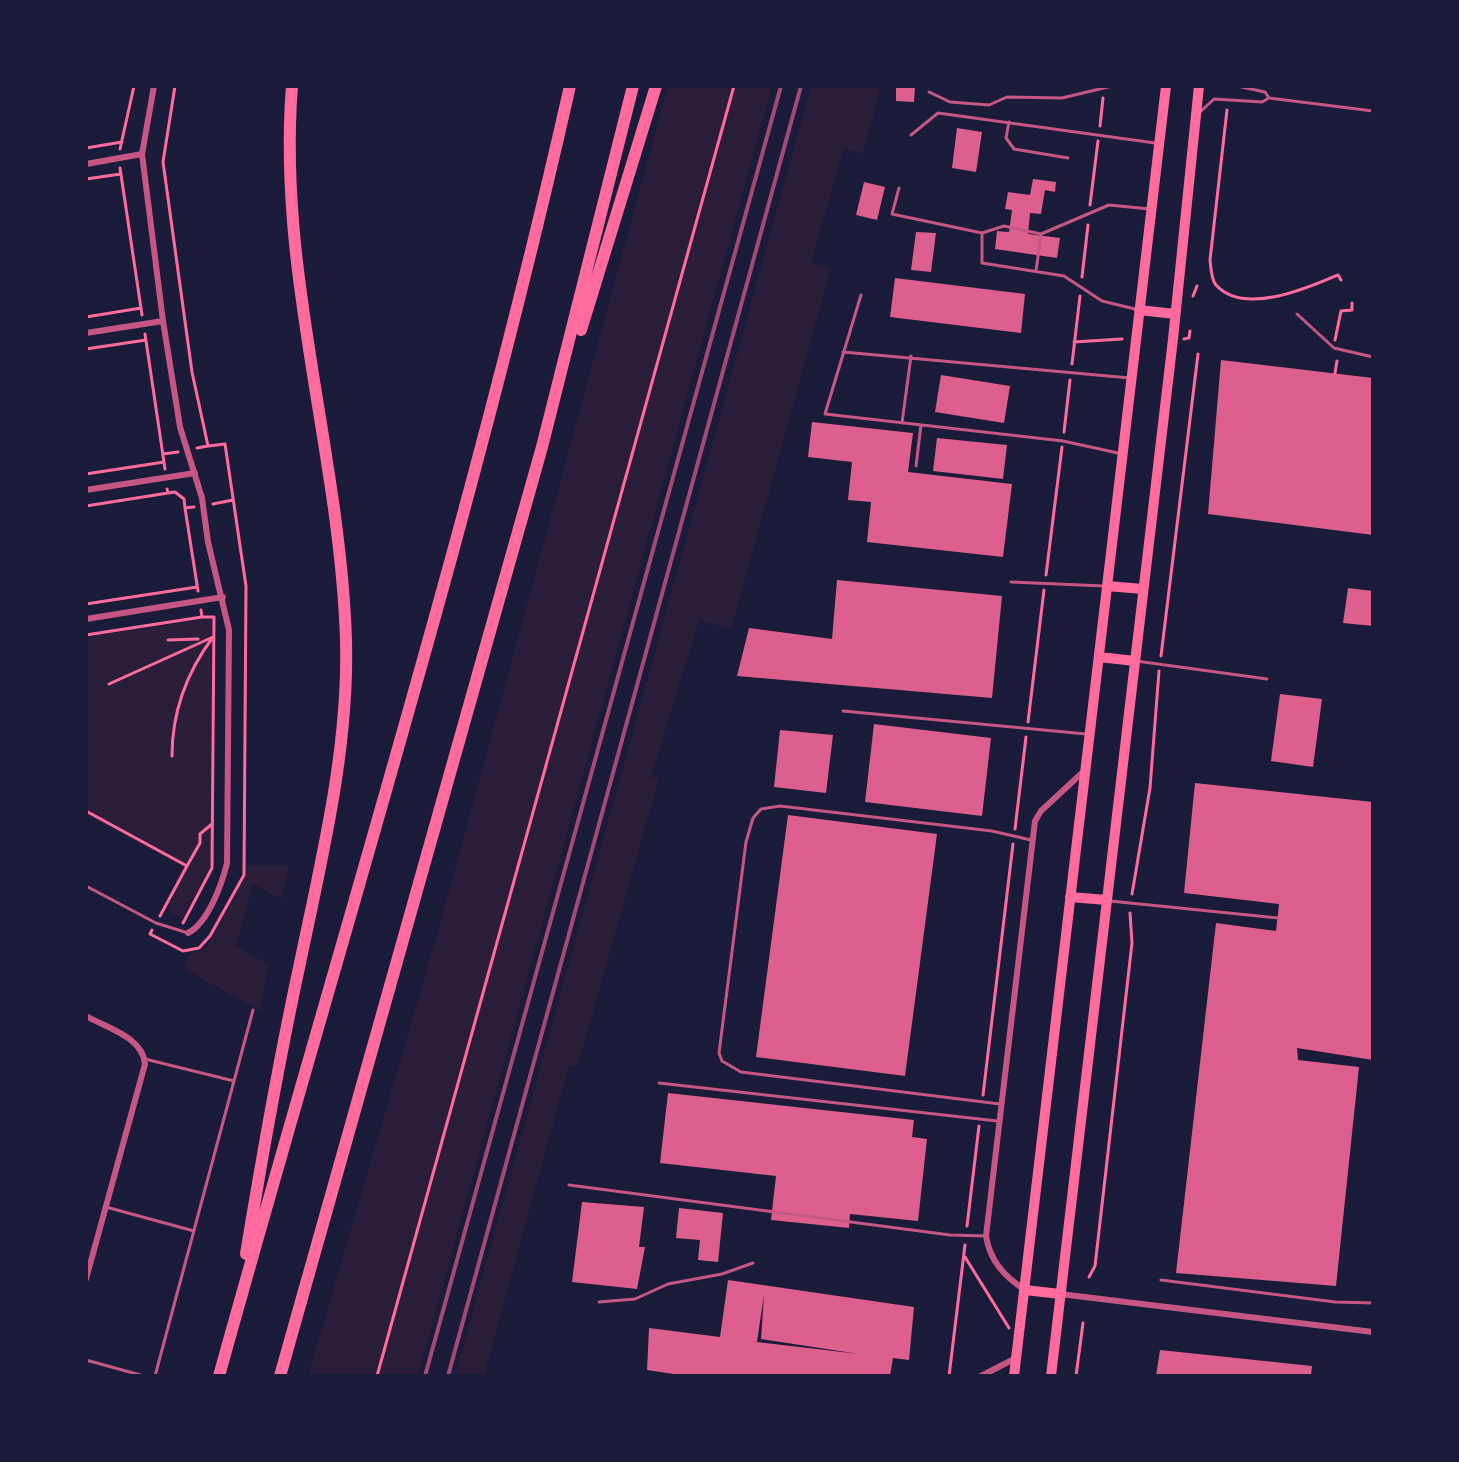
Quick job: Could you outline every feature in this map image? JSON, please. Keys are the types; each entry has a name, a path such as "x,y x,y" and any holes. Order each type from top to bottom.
{"highway":[{"path":"236,1313 274,1083 315,888 345,705 346,638 337,546 294,231 292,86"},
{"path":"219,1376 469,489 530,264 570,86"},
{"path":"280,1376 542,447 633,86"},
{"path":"542,447 630,180 656,86"}],"main road":[{"path":"1014,1376 1166,86"},
{"path":"1051,1376 1199,86"},
{"path":"1139,310 1175,314"},
{"path":"1107,586 1143,589"},
{"path":"1099,657 1135,661"},
{"path":"1070,897 1107,900"},
{"path":"1025,1290 1060,1294"}],"street":[{"path":"154,86 142,154 163,321 177,409 195,473 229,630 227,863 220,886 198,926 188,933"},
{"path":"86,164 142,154"},
{"path":"86,333 163,321"},
{"path":"86,490 195,473"},
{"path":"86,619 223,597"},
{"path":"1025,1290 1000,1269 988,1249 986,1236 998,1121 1031,840 1041,811 1085,770"},
{"path":"86,1016 135,1042 145,1059 86,1279"},
{"path":"1060,1294 1373,1332"},
{"path":"981,1376 1016,1358"}],"lane":[{"path":"929,92 950,102 989,105 1007,97 1062,98 1112,86"},
{"path":"1237,86 1265,92 1269,98"},
{"path":"1196,117 1214,99 1262,102 1269,98 1373,111"},
{"path":"911,135 938,113 1159,143"},
{"path":"1009,122 1006,138 1014,149 1068,158"},
{"path":"899,188 892,214 989,234 1004,226 1041,234 1109,205 1151,209"},
{"path":"982,233 982,263 1064,276 1114,306 1139,310"},
{"path":"1036,271 1041,234"},
{"path":"861,295 825,414 1063,441 1121,454"},
{"path":"1297,314 1334,348 1373,357"},
{"path":"843,352 1130,378"},
{"path":"902,423 911,356"},
{"path":"916,466 921,425"},
{"path":"1011,582 1107,586"},
{"path":"1135,661 1267,679"},
{"path":"843,711 1089,734"},
{"path":"1000,1104 741,1072 722,1061 719,1053 746,842 753,818 761,809 780,806 992,831 1031,840"},
{"path":"86,886 156,923 188,933"},
{"path":"1107,900 1278,918"},
{"path":"155,1376 253,1010"},
{"path":"145,1059 234,1081"},
{"path":"659,1083 998,1121"},
{"path":"569,1185 950,1235 986,1236"},
{"path":"106,1207 194,1231"},
{"path":"599,1302 635,1299 668,1284 722,1274 753,1263"},
{"path":"1161,1280 1335,1302 1373,1303"},
{"path":"86,1360 144,1376"}],"path":[{"path":"163,454 208,446 197,405 163,162 175,86"},
{"path":"377,1376 734,86"},
{"path":"1229,99 1210,260 1213,280 1218,287 1234,294 1267,299 1295,293 1338,275 1341,280"},
{"path":"86,148 122,142"},
{"path":"86,179 121,174"},
{"path":"1193,296 1197,286"},
{"path":"1334,341 1341,311 1352,310 1352,303"},
{"path":"86,317 141,308"},
{"path":"1189,338 1190,331"},
{"path":"1074,342 1123,339"},
{"path":"1183,339 1194,341"},
{"path":"86,349 146,340"},
{"path":"1089,1277 1095,1266 1132,943 1131,903 1150,788 1159,665 1198,354"},
{"path":"1335,373 1337,361"},
{"path":"86,474 164,462"},
{"path":"86,506 168,493"},
{"path":"185,508 202,617"},
{"path":"86,604 197,587"},
{"path":"86,635 214,617 212,868 178,932"},
{"path":"168,640 213,637"},
{"path":"172,756 173,730 180,700 202,652 213,637"},
{"path":"109,684 137,668 161,663 202,639"},
{"path":"86,811 187,866"},
{"path":"156,923 200,843 200,834 212,824"},
{"path":"963,1255 1009,1328"},
{"path":"1076,1376 1083,1323"}],"shaded area":[{"path":"668,86 772,86 418,1376 308,1376 439,928"},
{"path":"811,86 881,86 863,154 844,148 811,262 831,268 731,629 699,620 651,777 659,778 578,1065 569,1065 484,1376 455,1376"},
{"path":"212,618 210,868 182,918 168,911 183,867 86,815 86,637"},
{"path":"246,865 289,865 282,899 253,884 236,946 268,964 260,1011 184,969 188,956 207,947 245,877"}],"building":[{"path":"896,86 915,86 914,102 896,101"},
{"path":"957,128 982,132 976,172 952,168"},
{"path":"1033,179 1056,182 1055,192 1045,190 1041,214 1030,213 1028,234 1060,238 1057,258 995,249 997,231 1009,232 1012,210 1005,209 1008,192 1030,195"},
{"path":"864,182 885,187 877,220 856,215"},
{"path":"916,232 936,233 931,272 911,270"},
{"path":"895,278 1025,294 1021,333 890,317"},
{"path":"1221,360 1373,378 1373,535 1208,514"},
{"path":"941,375 1010,386 1004,423 935,412"},
{"path":"812,422 913,433 908,472 1012,484 1003,557 867,542 871,502 848,500 852,462 808,457"},
{"path":"937,438 1007,445 1003,479 933,471"},
{"path":"837,580 1002,596 992,698 737,676 749,628 832,639"},
{"path":"1348,588 1373,591 1373,626 1343,623"},
{"path":"1280,694 1322,699 1313,767 1271,761"},
{"path":"874,724 991,738 982,816 865,802"},
{"path":"780,730 833,735 826,793 774,787"},
{"path":"1195,783 1373,802 1373,1060 1297,1048 1298,1060 1359,1067 1336,1286 1176,1273 1216,923 1276,931 1279,904 1184,893"},
{"path":"788,815 937,834 905,1076 756,1057"},
{"path":"668,1093 914,1120 912,1137 927,1139 918,1221 850,1214 849,1228 771,1220 776,1176 660,1163"},
{"path":"582,1202 644,1207 639,1247 645,1247 637,1289 572,1282"},
{"path":"679,1208 723,1213 718,1262 698,1260 700,1240 676,1238"},
{"path":"728,1280 914,1307 909,1360 893,1358 890,1376 687,1376 647,1370 649,1328 720,1337","holes":["764,1295 761,1339 859,1354 757,1342"]},
{"path":"1160,1350 1312,1366 1311,1376 1156,1376"}],"railway":[{"path":"425,1376 781,86"},
{"path":"448,1376 801,86"}]}
